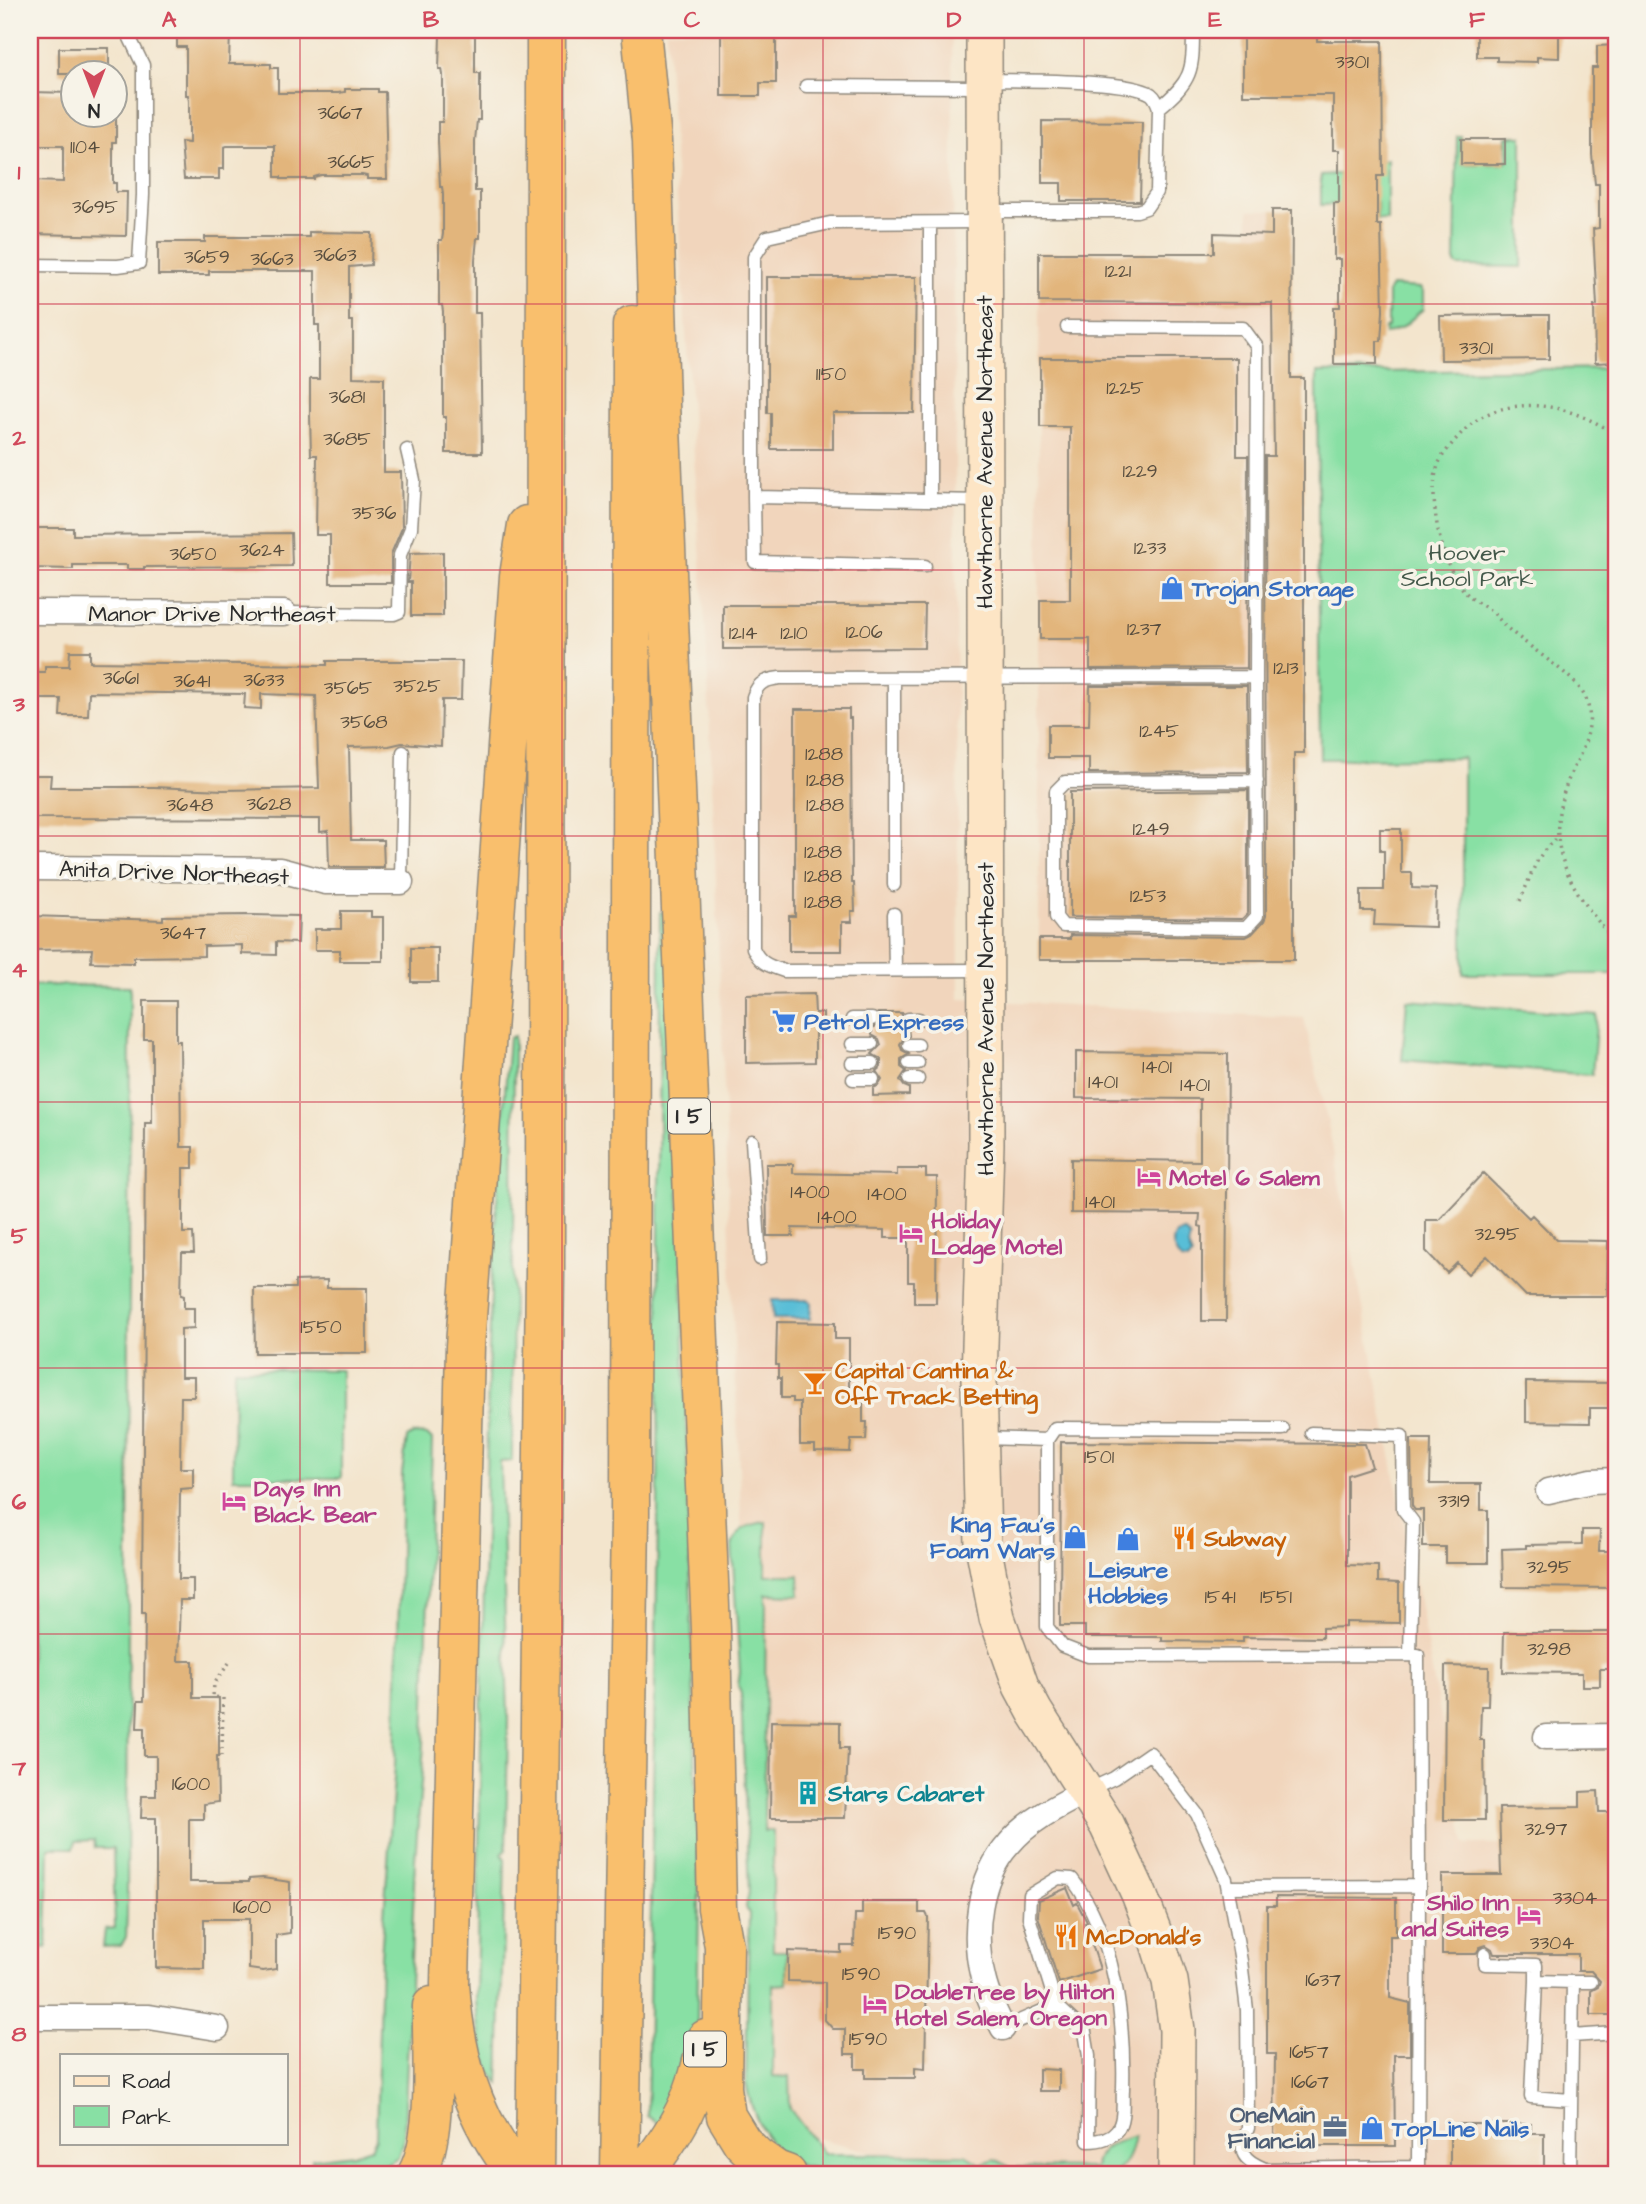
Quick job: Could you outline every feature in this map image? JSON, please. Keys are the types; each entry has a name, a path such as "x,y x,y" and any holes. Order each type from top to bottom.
{"highway":[{"path":"535,2174 545,1269 546,30"},
{"path":"620,2174 630,1491 631,30"},
{"name":"I 5","path":"641,30 652,141 660,417 711,1630 717,1908 724,1946 722,2088 726,2116 742,2142 776,2171 787,2174"},
{"path":"518,2174 498,2146 471,2095 456,2045 450,1984 451,1887 464,1400 473,1223 519,576 546,399"},
{"path":"417,2174 426,2148 430,2119 433,1970 451,1887"},
{"name":"I 5","path":"643,2174 670,2140 691,2101 701,2071 707,2033 710,1949 717,1908"}],"main road":[{"name":"Hawthorne Avenue Northeast","path":"985,30 986,1144 980,1438 983,1545 997,1618 1021,1686 1107,1825 1135,1884 1170,1981 1175,2005 1178,2051 1176,2174"}],"street":[{"name":"Manor Drive Northeast","path":"30,612 284,613"},
{"name":"Anita Drive Northeast","path":"30,868 281,870 325,882 401,882"},
{"path":"1548,1491 1591,1480 1616,1480"},
{"path":"1546,1737 1616,1735"},
{"path":"1003,2028 982,1977 979,1956 978,1930 988,1879 1009,1843 1050,1810 1085,1792"},
{"path":"30,2017 149,2017 217,2028"}],"lane":[{"path":"30,265 118,266 139,263 143,195 143,65 126,30"},
{"path":"1159,108 1181,89 1193,63 1193,30"},
{"path":"806,86 1079,82 1148,92 1156,99 1159,108 1157,192 1146,208 1137,211 985,216 930,223 830,223 767,237 754,257 755,562 925,566"},
{"path":"930,223 930,500"},
{"path":"1067,327 1242,328 1257,347 1257,916 1246,928 1063,926 1056,917 1056,791 1065,782 1256,781"},
{"name":"Manor Drive Northeast","path":"284,613 399,612 400,555 411,528 414,480 407,450"},
{"path":"754,497 984,501"},
{"path":"985,970 784,971 757,958 753,948 753,697 757,686 765,680 780,678 1256,677"},
{"path":"894,678 894,885"},
{"path":"401,882 403,752"},
{"path":"894,914 895,970"},
{"path":"852,1019 872,1019"},
{"path":"852,1044 872,1044"},
{"path":"852,1063 873,1063"},
{"path":"853,1079 873,1079"},
{"path":"752,1141 760,1259"},
{"path":"1085,1792 1114,1778 1150,1753 1197,1814 1228,1887 1241,1961 1247,2010 1248,2128 1242,2140 1242,2153 1249,2162 1265,2169 1418,2167 1418,1655 1088,1656 1062,1646 1047,1627 1047,1440 1055,1428 1283,1429"},
{"path":"1311,1433 1402,1436 1403,1509 1413,1522 1410,1655"},
{"path":"980,1438 1047,1440"},
{"path":"1058,1878 1072,1879 1084,1895 1108,1960 1120,2005 1124,2056 1122,2121 1116,2132 1102,2141 1088,2141 1089,2056 1085,2032 1056,2005 1029,1917 1030,1895 1058,1878"},
{"path":"1228,1887 1419,1886"},
{"path":"1485,1954 1485,1964 1536,1965 1531,2097 1571,2100"},
{"path":"1536,1981 1591,1982"},
{"path":"1570,2174 1573,1982"},
{"path":"1003,2028 1056,2005"},
{"path":"1572,2036 1616,2033"}],"path":[{"path":"1616,434 1565,409 1548,406 1496,409 1479,416 1454,440 1440,459 1435,480 1436,516 1448,564 1461,588 1472,600 1494,613 1505,626 1569,676 1587,700 1589,730 1561,801 1556,830 1566,871 1575,890 1610,936 1616,938"},
{"path":"1520,901 1544,847 1557,838"},
{"path":"222,1756 222,1698 213,1697 214,1685 229,1663"}],"shaded area":[{"path":"666,30 952,30 959,999 1304,1018 1328,1124 1465,1844 1616,1844 1616,2174 958,2174 765,2125 707,653"},
{"name":"Trojan Storage","path":"1249,210 1292,210 1291,377 1304,378 1304,753 1294,754 1294,960 1039,960 1039,253 1192,253 1192,260 1248,261"}],"green space":[{"path":"1457,136 1461,136 1462,164 1504,164 1508,161 1507,136 1522,136 1522,267 1455,264"},
{"path":"1387,159 1387,220 1377,220 1377,203 1321,205 1321,175 1339,174"},
{"path":"1391,286 1420,288 1423,292 1423,309 1403,327 1385,334 1385,328 1388,327 1388,291"},
{"name":"Hoover School Park","path":"1616,368 1616,974 1463,974 1463,758 1320,759 1317,373"},
{"path":"660,912 667,913 682,1272 699,1896 697,2027 666,2128 647,2116 658,1524"},
{"path":"30,985 130,986 127,1912 126,1937 121,1946 103,1947 105,1929 115,1928 113,1848 95,1848 94,1840 76,1841 74,1848 49,1848 47,1948 34,1947 30,1848"},
{"path":"1407,1000 1597,1015 1592,1075 1402,1060"},
{"path":"514,1036 512,1461 500,1462 508,1715 506,1850 502,1854 505,1859 499,2084 484,2055 476,2000 492,1268 509,1038"},
{"path":"234,1369 341,1370 341,1478 233,1478"},
{"path":"414,1434 427,1435 432,1440 424,1745 415,1860 404,2136 398,2157 368,2174 312,2174 312,2159 353,2154 371,2148 376,2138 381,1957 395,1765 402,1473 407,1438"},
{"path":"766,1522 766,1575 799,1575 800,1595 766,1594 764,1831 773,1831 773,1951 787,1951 787,1984 773,1985 773,2076 789,2077 790,2109 824,2154 965,2155 981,2164 994,2159 1010,2167 1095,2168 1103,2150 1134,2136 1128,2157 1115,2174 825,2170 803,2166 787,2159 763,2132 754,2113 746,2083 749,1914 746,1907 749,1892 732,1546 744,1528"}],"water":[{"path":"1184,1231 1190,1238 1188,1247 1192,1256 1188,1261 1181,1260 1173,1244 1176,1234"},
{"path":"772,1300 809,1300 810,1319 773,1319"}],"building":[{"path":"177,30 230,30 229,64 271,64 271,68 278,68 278,93 338,93 345,92 345,89 378,89 378,92 385,92 387,179 367,179 367,176 362,175 321,175 314,179 281,179 275,177 275,146 227,146 224,147 224,169 219,169 219,179 184,179 181,142 189,143 189,101 186,95 186,47 177,47"},
{"path":"442,30 475,30 475,73 480,73 480,120 477,120 475,141 475,191 480,191 480,238 477,238 475,260 475,313 480,313 482,453 446,453 446,417 443,417 443,311 442,305 439,305 439,240 442,240 443,234 443,193 440,187 438,141 438,122 442,122 443,116 443,75 442,69 439,69"},
{"path":"721,30 776,30 776,83 760,83 760,96 721,96"},
{"path":"1243,30 1317,30 1317,41 1382,41 1383,176 1377,176 1377,225 1381,225 1383,311 1381,341 1377,341 1377,364 1334,364 1334,307 1340,307 1340,259 1334,259 1334,203 1339,203 1339,150 1333,150 1333,95 1243,95"},
{"path":"1477,30 1559,30 1559,58 1537,57 1537,62 1497,61 1497,57 1477,57"},
{"path":"1616,45 1616,362 1595,363 1594,306 1597,306 1593,229 1599,228 1599,184 1595,184 1592,154 1592,68 1597,68 1597,46"},
{"path":"59,48 109,48 109,60 60,60 59,74"},
{"path":"30,92 60,93 60,130 116,130 116,142 113,142 113,183 116,183 116,192 127,192 126,236 30,234 30,181 63,182 63,146 30,146"},
{"path":"1042,121 1142,122 1140,201 1061,201 1061,183 1042,183"},
{"path":"1461,139 1505,139 1505,164 1461,164"},
{"path":"1272,210 1292,210 1291,378 1304,378 1304,753 1294,753 1294,960 1039,960 1039,939 1070,939 1070,935 1246,937 1264,921 1265,456 1274,456 1272,303 1039,302 1039,253 1214,253 1214,233 1272,235"},
{"path":"309,232 372,233 371,265 349,267 349,321 353,321 353,377 384,378 384,472 401,472 402,528 391,554 391,583 330,583 330,535 316,535 317,455 311,455 310,415 310,379 319,379 315,271 209,271 209,275 158,275 158,242 205,242 205,237 309,237"},
{"path":"767,277 916,277 914,413 833,413 833,449 771,449 771,413 767,413"},
{"path":"1549,315 1549,359 1441,360 1440,316"},
{"path":"1040,358 1237,358 1237,456 1248,456 1247,668 1090,669 1090,639 1040,639 1040,600 1070,600 1070,427 1040,427"},
{"path":"36,528 73,528 73,535 291,533 292,566 127,569 127,565 73,565 73,569 30,568 30,537 36,537"},
{"path":"443,552 443,616 411,616 411,582 408,582 410,553"},
{"path":"723,605 925,605 924,648 723,649"},
{"path":"70,651 90,651 90,662 327,665 327,661 462,661 461,700 442,700 441,746 402,743 349,747 351,840 383,840 384,867 329,867 328,831 320,832 320,819 30,818 30,775 51,775 50,787 223,790 319,788 316,696 261,694 261,709 244,708 245,694 89,692 88,716 60,716 61,699 30,699 30,672 45,672 45,666 69,666"},
{"path":"1090,686 1247,686 1248,772 1089,773 1089,758 1048,758 1048,725 1089,725"},
{"path":"795,709 849,709 851,718 852,883 855,911 851,911 852,922 842,922 842,951 789,951 789,916 795,916"},
{"path":"1248,790 1248,913 1242,919 1070,917 1070,792"},
{"path":"1380,829 1401,829 1401,873 1412,873 1412,888 1436,889 1435,927 1374,925 1375,911 1361,911 1361,890 1384,890 1384,851 1380,851"},
{"path":"341,911 371,911 371,917 383,917 383,961 340,961 340,950 315,950 315,929 341,929"},
{"path":"30,916 163,920 163,916 299,916 298,943 276,942 276,955 242,954 242,945 204,946 204,956 134,957 134,963 91,962 92,949 30,950"},
{"path":"411,948 438,948 438,982 411,982"},
{"name":"Petrol Express","path":"814,994 815,1013 823,1013 823,1029 815,1030 815,1062 746,1063 746,995"},
{"path":"144,1001 176,1001 176,1041 180,1041 181,1147 193,1147 193,1168 183,1168 183,1233 193,1233 194,1253 182,1253 181,1295 184,1296 184,1308 194,1308 194,1328 181,1329 181,1377 194,1377 194,1397 181,1397 180,1468 193,1468 193,1488 180,1489 179,1579 193,1579 193,1600 180,1600 178,1661 193,1661 193,1698 219,1698 219,1756 218,1802 204,1804 204,1819 189,1819 189,1882 249,1882 249,1879 263,1878 290,1882 290,1933 276,1935 276,1969 263,1971 249,1969 249,1919 204,1919 204,1969 156,1968 156,1818 141,1818 142,1796 156,1796 156,1756 144,1756 144,1728 137,1728 138,1701 144,1701 145,1614 142,1614 145,1123 152,1123 152,1039 144,1039"},
{"path":"878,1013 902,1013 900,1023 908,1028 909,1036 900,1044 902,1050 909,1054 901,1059 901,1067 906,1071 900,1080 909,1088 909,1095 873,1096 873,1088 882,1080 876,1071 881,1067 881,1059 872,1054 881,1045 879,1039 872,1035 872,1028 881,1020"},
{"name":"Motel 6 Salem","path":"1076,1052 1228,1054 1226,1321 1202,1321 1200,1214 1071,1213 1071,1159 1200,1161 1200,1099 1076,1098"},
{"name":"Holiday Lodge Motel","path":"766,1164 793,1164 793,1173 897,1175 897,1169 926,1169 926,1177 937,1177 936,1303 914,1303 914,1282 908,1282 908,1238 885,1238 885,1230 792,1228 793,1236 767,1236"},
{"path":"1483,1173 1529,1218 1532,1215 1557,1240 1608,1241 1607,1296 1526,1296 1487,1256 1468,1274 1457,1263 1447,1273 1426,1251 1426,1220 1439,1220"},
{"path":"327,1280 327,1288 367,1288 367,1353 255,1353 254,1288 295,1288 295,1281"},
{"name":"Capital Cantina & Off Track Betting","path":"777,1322 835,1323 835,1339 849,1339 851,1399 863,1399 863,1422 867,1422 866,1440 851,1440 850,1452 815,1451 815,1445 800,1445 800,1402 793,1402 793,1398 781,1398 781,1378 778,1378 776,1365"},
{"path":"1526,1382 1616,1383 1616,1408 1590,1408 1590,1423 1526,1422"},
{"path":"1411,1439 1431,1439 1430,1484 1481,1484 1481,1510 1488,1510 1488,1563 1445,1563 1445,1547 1423,1547 1423,1510 1415,1510 1412,1506"},
{"path":"1061,1442 1365,1444 1372,1467 1347,1475 1347,1565 1378,1566 1378,1582 1399,1583 1399,1623 1346,1622 1346,1627 1322,1628 1322,1638 1243,1637 1243,1642 1162,1641 1162,1637 1085,1637 1085,1626 1060,1626"},
{"path":"1582,1530 1600,1530 1599,1551 1616,1551 1616,1588 1503,1587 1502,1549 1526,1548 1526,1545 1582,1544"},
{"path":"1504,1632 1616,1632 1616,1669 1600,1669 1600,1686 1582,1686 1582,1673 1503,1672"},
{"path":"1445,1666 1489,1667 1488,1706 1481,1706 1480,1740 1484,1740 1485,1820 1444,1820"},
{"name":"Stars Cabaret","path":"771,1721 840,1722 840,1748 848,1748 845,1818 770,1818"},
{"name":"Shilo Inn and Suites","path":"1598,1791 1599,1812 1616,1812 1616,2015 1591,2015 1591,1991 1598,1987 1600,1981 1591,1971 1578,1971 1578,1954 1494,1954 1486,1945 1480,1947 1476,1954 1442,1954 1442,1875 1501,1875 1499,1808 1580,1807 1580,1792"},
{"name":"McDonald's","path":"1067,1888 1074,1905 1077,1903 1087,1922 1085,1923 1100,1969 1059,1983 1038,1916 1039,1900"},
{"path":"1276,1897 1396,1898 1396,1936 1390,1936 1390,1998 1410,2003 1410,2055 1394,2055 1395,2146 1274,2146 1275,2054 1267,2054 1267,1906 1276,1906"},
{"name":"DoubleTree by Hilton Hotel Salem, Oregon","path":"862,1902 919,1902 919,1913 926,1913 928,1917 925,2069 915,2068 915,2078 865,2078 865,2069 855,2069 855,2054 845,2054 845,2029 833,2029 825,2020 825,1982 788,1981 788,1951 841,1953 841,1946 854,1946 855,1914 862,1914"},
{"path":"1039,2069 1059,2070 1059,2091 1039,2091"},
{"path":"1450,2124 1531,2124 1531,2133 1544,2133 1544,2174 1450,2174"}],"place":[{"name":"Trojan Storage","path":"1172,588"},
{"name":"Petrol Express","path":"784,1021"},
{"name":"Motel 6 Salem","path":"1149,1177"},
{"name":"Holiday Lodge Motel","path":"911,1233"},
{"name":"Capital Cantina & Off Track Betting","path":"815,1383"},
{"name":"Days Inn Black Bear","path":"234,1501"},
{"name":"King Fau's Foam Wars","path":"1075,1537"},
{"name":"Subway","path":"1184,1538"},
{"name":"Leisure Hobbies","path":"1128,1539"},
{"name":"Stars Cabaret","path":"808,1793"},
{"name":"Shilo Inn and Suites","path":"1529,1915"},
{"name":"McDonald's","path":"1066,1936"},
{"name":"DoubleTree by Hilton Hotel Salem, Oregon","path":"875,2004"},
{"name":"OneMain Financial","path":"1335,2127"},
{"name":"TopLine Nails","path":"1372,2128"}]}
